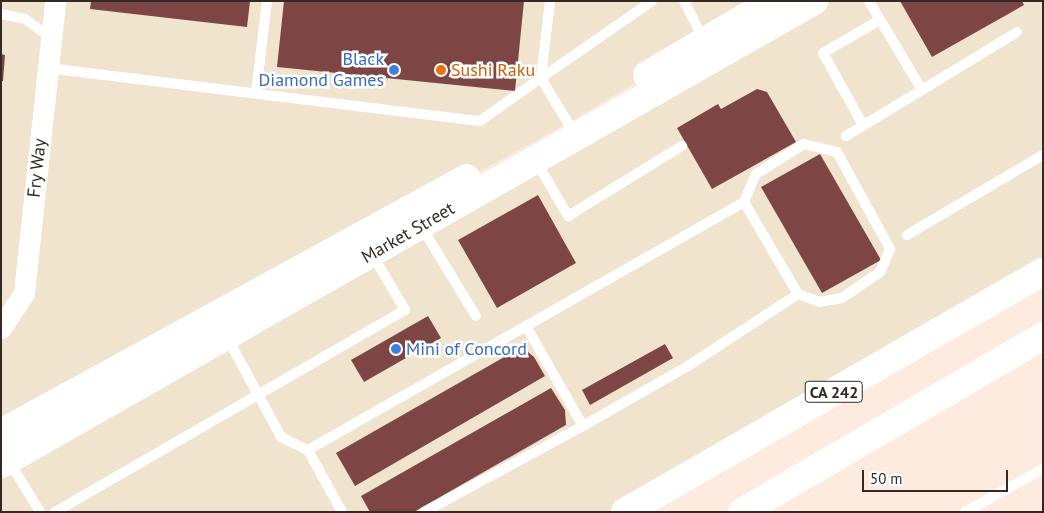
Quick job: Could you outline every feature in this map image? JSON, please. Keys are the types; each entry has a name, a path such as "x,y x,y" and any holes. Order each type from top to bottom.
{"main road":[{"name":"Market Street","path":"1,433 568,123 773,1"},
{"name":"Market Street","path":"4,458 226,337 814,1"},
{"name":"CA 242","path":"625,512 1043,272"},
{"path":"742,512 1043,336"}],"street":[{"name":"Fry Way","path":"1,328 24,293 55,1"}],"lane":[{"path":"256,93 267,1"},
{"path":"550,1 541,78 568,123"},
{"path":"47,68 480,121 652,1"},
{"path":"684,1 705,41"},
{"path":"869,1 922,90"},
{"path":"1,14 25,18 50,37"},
{"path":"863,125 823,54 880,20"},
{"path":"846,136 1017,32"},
{"path":"308,450 744,202 756,174 804,144 837,152 890,249 880,272 842,298 820,302 798,294 744,202"},
{"path":"536,160 568,216 682,146"},
{"path":"907,235 1043,155"},
{"path":"421,226 476,316"},
{"path":"54,512 405,310 372,254"},
{"path":"424,512 583,426 688,366 798,294"},
{"path":"526,326 583,426"},
{"path":"226,337 281,437 308,450 342,512"},
{"path":"4,458 40,512"},
{"path":"965,512 1043,469"}],"shaded area":[{"path":"1,1 773,1 568,123 1,433"},
{"path":"814,1 1043,1 1043,272 625,512 1,512 1,464"}],"building":[{"path":"91,1 250,1 247,27 90,9"},
{"path":"284,1 524,1 515,91 277,67"},
{"path":"900,1 1022,1 1024,5 932,57"},
{"path":"1,54 5,55 3,81 1,81"},
{"path":"757,89 767,92 796,142 712,189 677,128 718,104 721,109"},
{"path":"820,154 881,260 822,293 761,187"},
{"path":"538,195 576,263 497,308 458,240"},
{"path":"428,316 441,338 364,382 351,360"},
{"path":"665,344 673,358 590,405 582,390"},
{"path":"522,347 534,357 545,376 355,486 336,453"},
{"path":"551,388 565,410 566,425 414,512 370,512 361,496"}],"place":[{"name":"Black Diamond Games","path":"394,70"},
{"name":"Sushi Raku","path":"441,70"},
{"name":"Mini of Concord","path":"396,349"}]}
